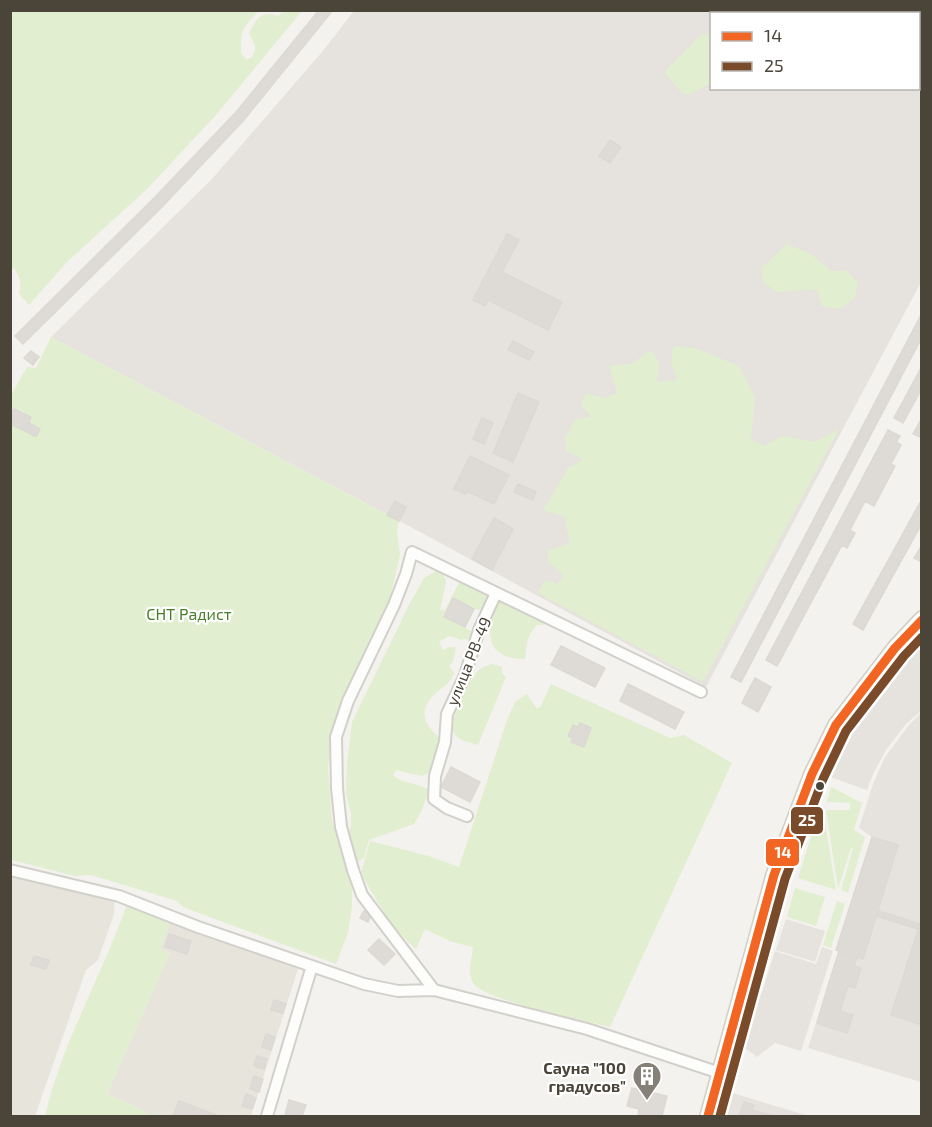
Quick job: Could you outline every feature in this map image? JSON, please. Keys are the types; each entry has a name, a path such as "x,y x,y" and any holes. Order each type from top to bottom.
{"street":[{"path":"434,990 362,895 341,827 337,788 336,737 348,701 394,605 412,552 701,692"},
{"name":"улица РВ-49","path":"467,816 447,808 434,799 435,776 445,742 447,714 465,675 479,630 496,593"},
{"path":"708,1116 774,875 812,774 836,725 895,648 921,619"},
{"path":"10,870 119,896 198,927 363,984 398,991 434,990 586,1029 720,1073"},
{"path":"267,1116 312,966"}],"shaded area":[{"path":"354,11 921,11 921,282 706,687 409,526 51,337 213,178 322,52"},
{"path":"921,631 921,711 906,724 886,750 867,790 830,777 836,754 848,726 878,682 905,647"},
{"path":"921,713 921,1082 808,1048 839,951 863,958 898,845 872,837 859,828 873,784 885,757"},
{"path":"11,868 115,893 114,914 98,960 86,970 35,1116 11,1116"},
{"path":"786,919 825,931 815,962 776,950"},
{"path":"171,921 298,969 251,1116 150,1116 139,1108 107,1094 170,953 160,949"},
{"path":"822,947 833,951 801,1051 775,1043 757,1057 741,1045 756,996 762,992 775,951 816,964"},
{"path":"729,1092 809,1116 722,1116"}],"green space":[{"path":"11,10 259,11 246,25 242,34 241,53 246,59 251,58 255,49 249,34 260,17 268,14 278,16 283,11 302,11 216,115 146,190 68,261 29,305 19,294 19,277 14,268 11,269"},
{"path":"702,34 710,36 710,84 688,95 680,91 664,72"},
{"path":"787,244 811,254 832,271 846,271 858,282 855,298 840,309 822,306 817,289 777,292 763,282 761,268"},
{"name":"СНТ Радист","path":"51,337 399,521 397,531 400,555 389,603 332,738 328,768 332,820 352,887 348,933 336,964 183,907 177,901 91,875 75,876 11,860 11,395 27,367 36,368"},
{"path":"674,346 695,348 739,366 755,397 751,440 765,446 782,436 815,442 839,429 703,682 538,593 545,580 557,584 564,576 548,562 548,551 570,543 564,517 543,510 568,468 583,459 566,451 565,438 575,419 591,417 581,405 586,393 605,398 617,393 609,366 631,364 651,350 660,364 657,382 677,380 671,361"},
{"path":"436,571 443,574 446,582 440,610 445,610 461,579 492,594 483,610 474,609 453,598 444,616 475,633 469,639 461,640 449,636 439,642 443,650 456,647 453,662 449,666 454,673 452,678 431,698 425,710 426,721 432,731 442,739 431,772 422,776 396,770 393,775 429,790 422,810 414,824 369,840 364,858 359,861 353,856 347,837 351,826 351,814 346,794 352,722 410,603 424,578"},
{"path":"499,599 546,621 543,625 537,625 531,633 525,659 511,658 501,654 491,640 491,621"},
{"path":"492,664 502,667 502,673 506,677 478,745 456,736 453,728 454,720 464,693 476,673"},
{"path":"551,684 670,738 684,735 732,763 610,1027 539,1010 485,992 476,986 471,977 473,947 452,942 425,929 416,949 392,923 361,873 370,841 429,856 459,867 515,702 527,694 537,709 541,706"},
{"path":"831,787 862,803 854,830 865,837 848,893 841,890 853,848 851,848 838,889 826,810 850,810 850,803 827,802"},
{"path":"819,811 823,811 836,890 798,878"},
{"path":"795,888 825,897 816,926 787,917"},
{"path":"837,901 845,904 831,948 823,945"},
{"path":"127,904 171,921 160,949 170,953 107,1094 139,1108 150,1116 45,1116 61,1062"}],"building":[{"path":"319,10 333,10 244,120 162,207 23,344 15,336 155,197 237,111"},
{"path":"610,140 621,147 610,163 599,156"},
{"path":"507,234 519,240 502,272 562,302 548,330 488,300 485,306 473,300"},
{"path":"922,313 922,337 741,682 731,677"},
{"path":"513,341 534,352 529,360 508,350"},
{"path":"31,351 39,357 33,365 24,358"},
{"path":"922,366 922,388 903,423 894,418"},
{"path":"518,393 539,402 513,462 493,453"},
{"path":"14,409 31,417 25,431 10,424 10,417"},
{"path":"482,418 493,423 484,444 473,439"},
{"path":"922,418 922,438 913,434"},
{"path":"29,423 40,429 36,437 25,431"},
{"path":"888,430 900,436 896,442 901,445 891,464 895,466 874,506 865,501 850,530 855,533 847,548 842,545 777,666 766,660"},
{"path":"470,456 509,475 494,504 467,491 465,494 454,489"},
{"path":"518,484 536,492 533,500 514,492"},
{"path":"922,499 922,523 863,630 853,624"},
{"path":"395,501 406,507 399,521 387,515"},
{"path":"494,518 513,529 492,570 472,559"},
{"path":"922,545 922,562 914,558"},
{"path":"453,598 474,609 465,627 444,617"},
{"path":"561,646 605,668 595,687 551,665"},
{"path":"755,678 771,687 758,712 742,703"},
{"path":"628,684 684,712 675,729 620,701"},
{"path":"580,723 591,728 584,747 571,742 573,738 568,736 573,725 578,727"},
{"path":"451,767 480,782 470,802 441,787"},
{"path":"872,837 898,845 863,959 836,950"},
{"path":"364,911 372,914 368,922 360,918"},
{"path":"878,911 920,924 918,929 876,916"},
{"path":"922,918 922,1025 891,1015"},
{"path":"169,934 191,941 187,954 165,947"},
{"path":"379,939 395,954 384,965 368,950"},
{"path":"839,951 857,957 854,966 861,968 855,988 848,986 845,995 827,989"},
{"path":"34,956 49,960 46,969 31,965"},
{"path":"827,989 845,995 840,1011 853,1015 847,1033 817,1023"},
{"path":"274,1000 286,1004 283,1013 271,1010"},
{"path":"266,1034 275,1037 271,1050 262,1047"},
{"path":"257,1056 267,1059 264,1069 254,1066"},
{"path":"254,1076 263,1079 259,1092 250,1089"},
{"name":"Сауна \"100 градусов\"","path":"632,1088 667,1096 662,1116 638,1116 639,1109 627,1106"},
{"path":"246,1094 256,1098 252,1109 242,1106"},
{"path":"289,1100 306,1105 302,1116 285,1115"},
{"path":"179,1101 219,1116 173,1116"},
{"path":"744,1102 754,1105 752,1110 774,1116 739,1116"}],"transit line":[{"name":"14","path":"708,1116 774,875 812,774 836,725 895,648 922,620"},
{"name":"25","path":"720,1116 785,879 823,779 846,731 904,656 922,637"}],"place":[{"name":"Сауна \"100 градусов\"","path":"647,1102"}]}
